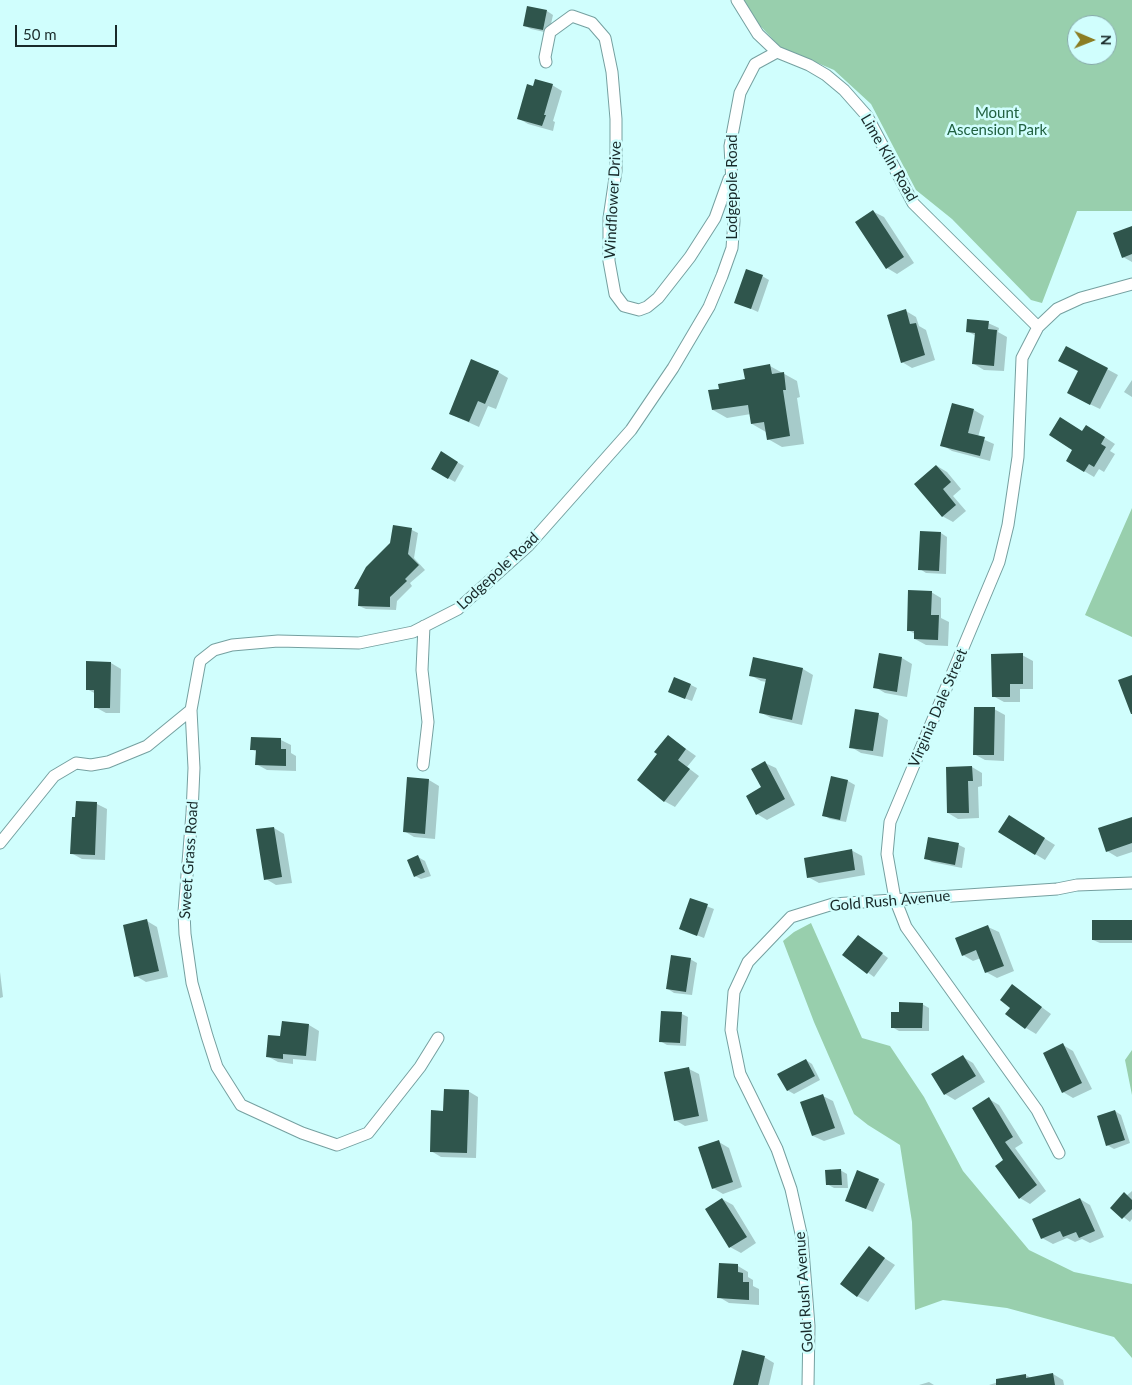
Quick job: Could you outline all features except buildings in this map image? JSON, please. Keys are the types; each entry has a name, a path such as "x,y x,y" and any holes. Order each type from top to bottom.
{"street":[{"name":"Lime Kiln Road","path":"737,0 758,34 777,52 809,65 826,75 844,90 867,116 913,203 1038,327"},
{"name":"Windflower Drive","path":"546,62 545,57 550,32 572,16 592,22 605,38 612,72 616,119 616,171 609,218 609,261 615,294 624,306 639,310 647,307 658,298 690,256 715,218 731,175"},
{"name":"Lodgepole Road","path":"191,710 200,661 214,650 232,645 278,641 359,643 413,632 458,609 528,546 631,430 673,368 708,307 732,248 734,221 730,146 740,93 755,64 777,52"},
{"name":"Virginia Dale Street","path":"1059,1152 1037,1110 906,927 895,900 887,854 890,822 999,562 1008,525 1018,457 1022,358 1038,327 1057,309 1081,298 1132,284"},
{"path":"422,765 428,722 422,670 424,626"},
{"path":"0,843 54,776 76,763 92,765 108,762 147,746 191,710"},
{"name":"Sweet Grass Road","path":"191,710 192,813 184,934 192,983 217,1067 242,1105 302,1133 337,1145 368,1133 420,1067 438,1038"},
{"name":"Gold Rush Avenue","path":"808,1385 809,1326 802,1238 791,1188 777,1149 740,1074 731,1030 734,992 748,962 791,917 833,904 1057,889 1077,885 1132,883"}],"green space":[{"name":"Mount Ascension Park","path":"736,0 1132,0 1132,211 1077,211 1042,303 1031,300 952,219 916,190 871,104 834,70 780,47"},
{"path":"1132,508 1132,637 1085,615"},
{"path":"811,923 862,1038 890,1046 924,1097 963,1171 1029,1250 1074,1272 1132,1284 1132,1358 1114,1337 1007,1308 943,1300 915,1310 912,1222 900,1145 854,1114 814,1022 783,941 794,932"},
{"path":"1132,1050 1132,1095 1125,1060"}]}
